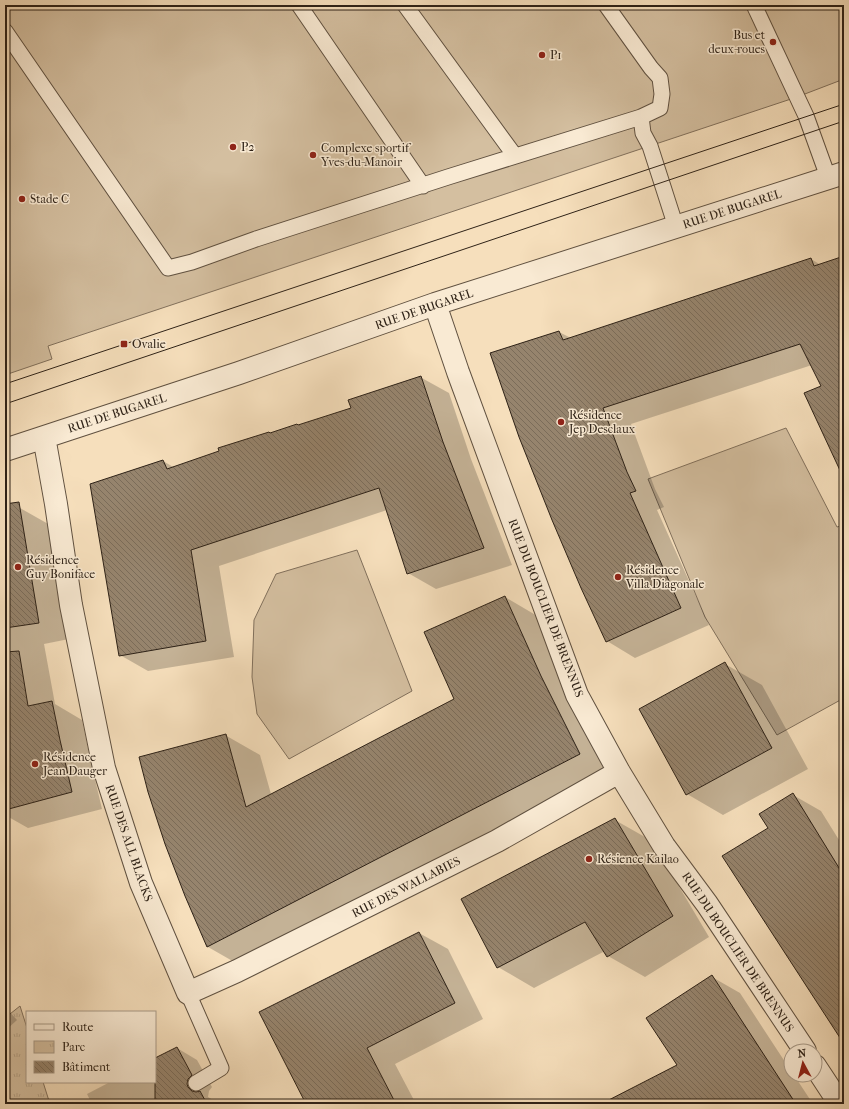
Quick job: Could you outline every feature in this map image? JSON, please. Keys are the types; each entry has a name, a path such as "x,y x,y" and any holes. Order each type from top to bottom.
{"street":[{"name":"RUE DE BUGAREL","path":"5,450 239,373 435,304 836,175"},
{"name":"RUE DU BOUCLIER DE BRENNUS","path":"435,304 458,372 577,695 619,772 664,846 707,904 800,1043"},
{"name":"RUE DES ALL BLACKS","path":"42,438 46,448 56,504 71,605 104,768 142,883 188,993"},
{"name":"RUE DES WALLABIES","path":"188,993 237,971 497,841 619,772"},
{"path":"823,1078 840,1104"}],"lane":[{"path":"299,5 423,186"},
{"path":"405,5 515,156"},
{"path":"5,31 168,268 192,262 256,239 641,117 660,108 662,94 660,78 651,68 606,5"},
{"path":"754,5 806,116 836,175"},
{"path":"641,117 643,134 650,146 676,227"},
{"name":"RUE DES ALL BLACKS","path":"188,993 220,1068 196,1083"}],"green space":[{"name":"Complexe sportif Yves-du-Manoir","path":"5,5 844,5 844,79 797,97 48,346 52,359 5,375"},
{"path":"786,428 837,527 844,525 844,698 777,735 705,617 648,479"},
{"path":"357,550 412,691 289,759 257,714 252,677 254,620 276,574"},
{"path":"20,1006 26,1025 26,1083 43,1083 50,1104 5,1104 5,1018"}],"building":[{"path":"844,256 844,479 804,393 821,386 800,344 603,408 627,472 636,491 630,493 681,608 606,642 552,520 519,437 490,353 559,331 563,340 811,258 814,266"},
{"path":"421,376 443,442 484,548 407,574 379,488 191,550 206,641 119,656 90,484 163,460 167,469 219,451 218,448 351,408 348,400"},
{"name":"Résidence Guy Boniface","path":"19,502 39,623 5,628 5,504"},
{"path":"505,596 541,676 580,754 207,947 165,844 148,792 139,757 226,734 246,807 454,699 424,632"},
{"name":"Résidence Jean Dauger","path":"19,651 28,706 52,701 72,792 5,810 5,652"},
{"path":"725,662 772,748 686,795 639,709"},
{"path":"793,793 844,876 844,1044 722,856 768,828 759,814"},
{"name":"Résience Kailao","path":"615,818 673,916 607,957 585,922 497,968 461,899"},
{"path":"419,932 455,1003 367,1048 396,1104 306,1104 259,1012"},
{"path":"712,975 796,1104 601,1104 677,1065 646,1018"},
{"path":"177,1047 192,1075 188,1079 188,1087 192,1091 200,1091 207,1104 155,1104 156,1058"}],"tram line":[{"path":"5,384 844,104"},
{"path":"5,404 844,121"}],"place":[{"name":"Bus et deux-roues","path":"773,42"},
{"name":"P1","path":"542,55"},
{"name":"P2","path":"233,147"},
{"name":"Complexe sportif Yves-du-Manoir","path":"313,155"},
{"name":"Stade C","path":"22,199"},
{"name":"Ovalie","path":"124,344"},
{"name":"Résidence Jep Desclaux","path":"561,422"},
{"name":"Résidence Guy Boniface","path":"18,567"},
{"name":"Résidence Villa Diagonale","path":"618,577"},
{"name":"Résidence Jean Dauger","path":"35,764"},
{"name":"Résience Kailao","path":"589,859"}]}
